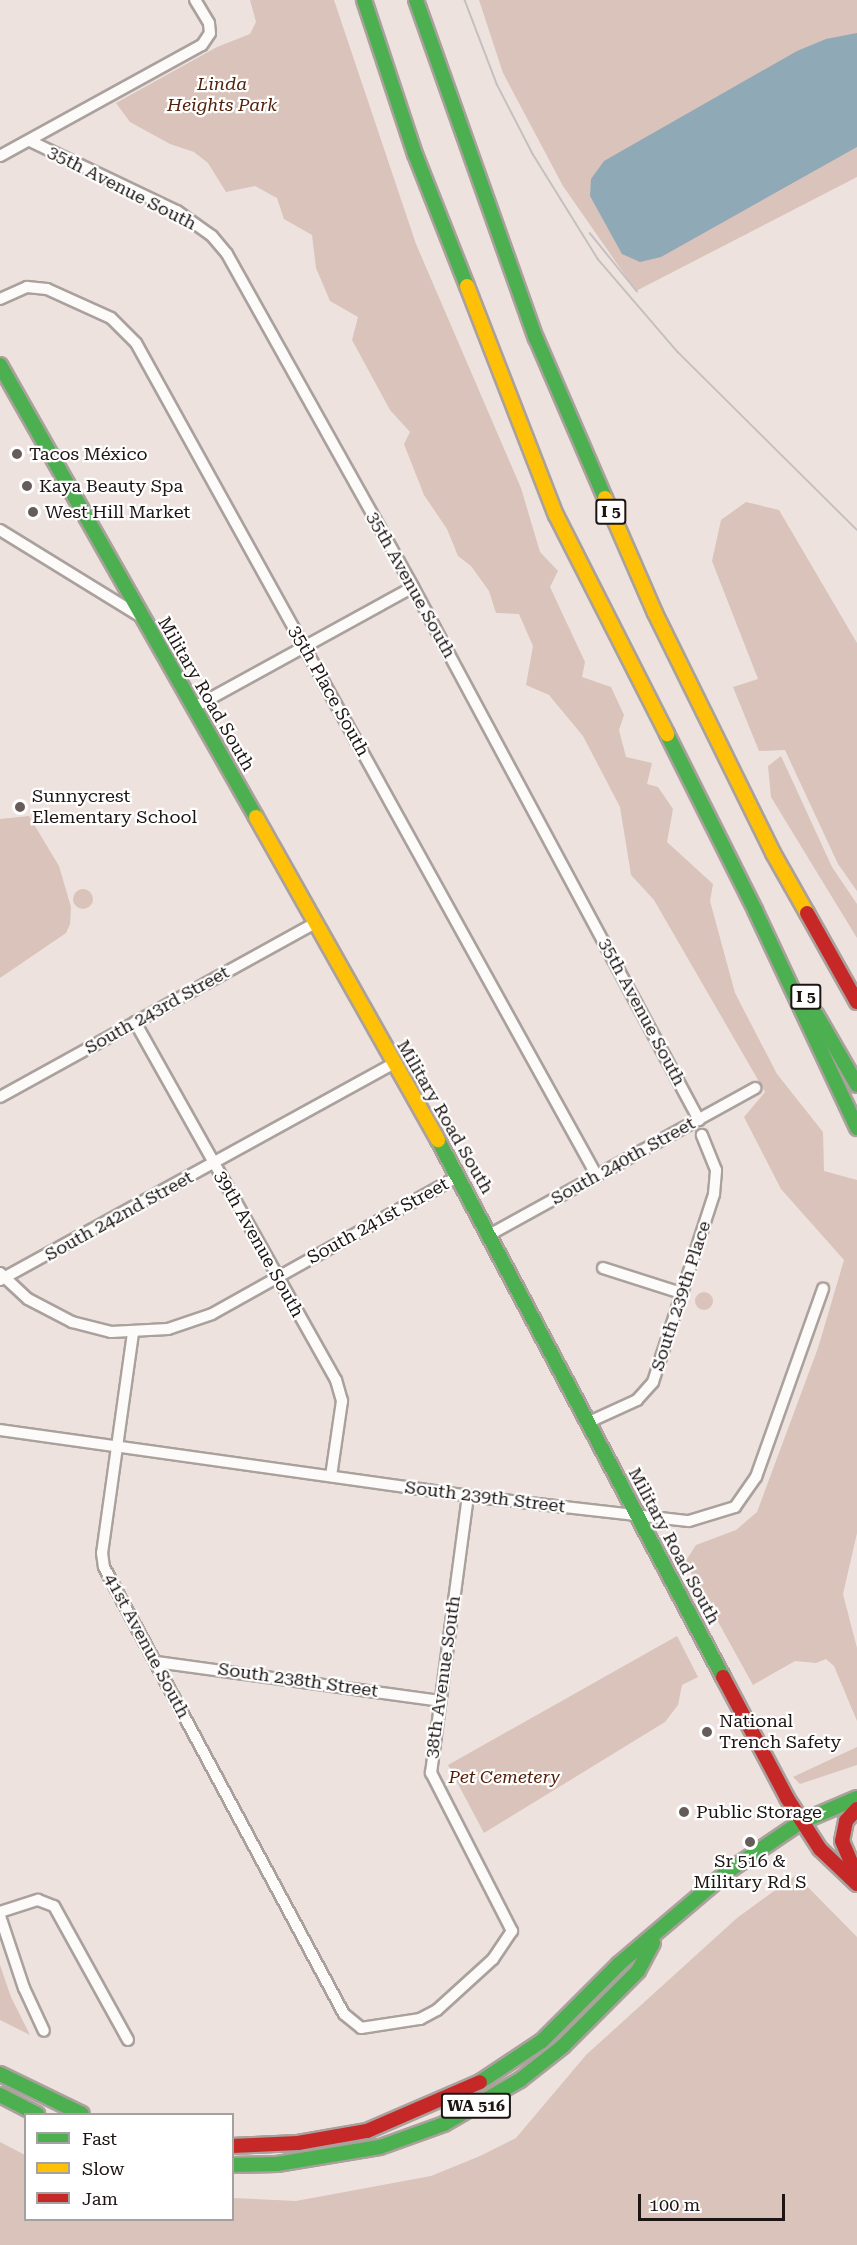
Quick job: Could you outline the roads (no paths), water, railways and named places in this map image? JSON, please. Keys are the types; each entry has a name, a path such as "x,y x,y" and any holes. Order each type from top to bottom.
{"main road":[{"name":"I 5","path":"364,0 415,154 556,515 755,910 857,1085"},
{"name":"I 5","path":"416,0 537,338 655,613 773,853 857,1002"},
{"name":"Military Road South","path":"0,365 491,1234 638,1517 801,1822 820,1849 857,1884"},
{"path":"755,910 857,1128"},
{"name":"WA 516","path":"234,2146 298,2143 368,2131 451,2099 542,2042 619,1964 730,1870 801,1822 857,1798"},
{"path":"857,1809 846,1821 842,1841 857,1876"},
{"name":"WA 516","path":"234,2165 277,2164 380,2147 444,2124 484,2102 542,2064 584,2027 638,1971 657,1934"},
{"path":"0,2074 78,2113"},
{"path":"0,2095 33,2113"}],"street":[{"path":"0,156 196,49 210,33 205,14 195,0"},
{"name":"35th Avenue South","path":"30,141 177,211 212,236 227,254 413,587 699,1120"},
{"name":"35th Place South","path":"0,299 27,287 47,289 111,318 136,343 597,1176"},
{"path":"0,530 141,616"},
{"path":"194,708 413,587"},
{"name":"South 243rd Street","path":"0,1097 314,924"},
{"name":"39th Avenue South","path":"135,1022 341,1390 341,1414 331,1476"},
{"name":"South 242nd Street","path":"1,1277 214,1164 394,1063"},
{"name":"South 240th Street","path":"491,1234 755,1088"},
{"name":"South 239th Place","path":"589,1422 627,1406 649,1389 711,1206 716,1182 712,1155 702,1135"},
{"name":"South 241st Street","path":"133,1333 168,1329 199,1320 459,1176"},
{"path":"603,1268 681,1293"},
{"path":"1,1277 28,1299 72,1322 133,1333"},
{"name":"South 239th Street","path":"0,1430 468,1496 689,1521 735,1507 756,1477 822,1289"},
{"name":"41st Avenue South","path":"133,1333 102,1560 120,1601 156,1662 344,2014 361,2028 420,2019 437,2010 505,1945"},
{"name":"38th Avenue South","path":"468,1496 431,1773 511,1923 512,1931 505,1945"},
{"name":"South 238th Street","path":"156,1662 440,1701"},
{"path":"45,2031 24,1988 0,1914 38,1900 54,1906 128,2040"}],"water":[{"path":"857,33 857,147 661,257 640,262 622,254 590,196 591,179 604,161 797,51 826,39"}],"tram line":[{"path":"465,0 497,84 533,154 598,259 678,352 857,530"},
{"path":"590,233 637,291"}],"place":[{"name":"Tacos México","path":"17,454"},
{"name":"Kaya Beauty Spa","path":"27,486"},
{"name":"West Hill Market","path":"33,512"},
{"name":"Sunnycrest Elementary School","path":"20,807"},
{"name":"National Trench Safety","path":"707,1732"},
{"name":"Public Storage","path":"684,1812"},
{"name":"Sr 516 & Military Rd S","path":"750,1842"}],"park label":[{"name":"Linda Heights Park","path":"222,95"},
{"name":"Pet Cemetery","path":"504,1777"}]}
